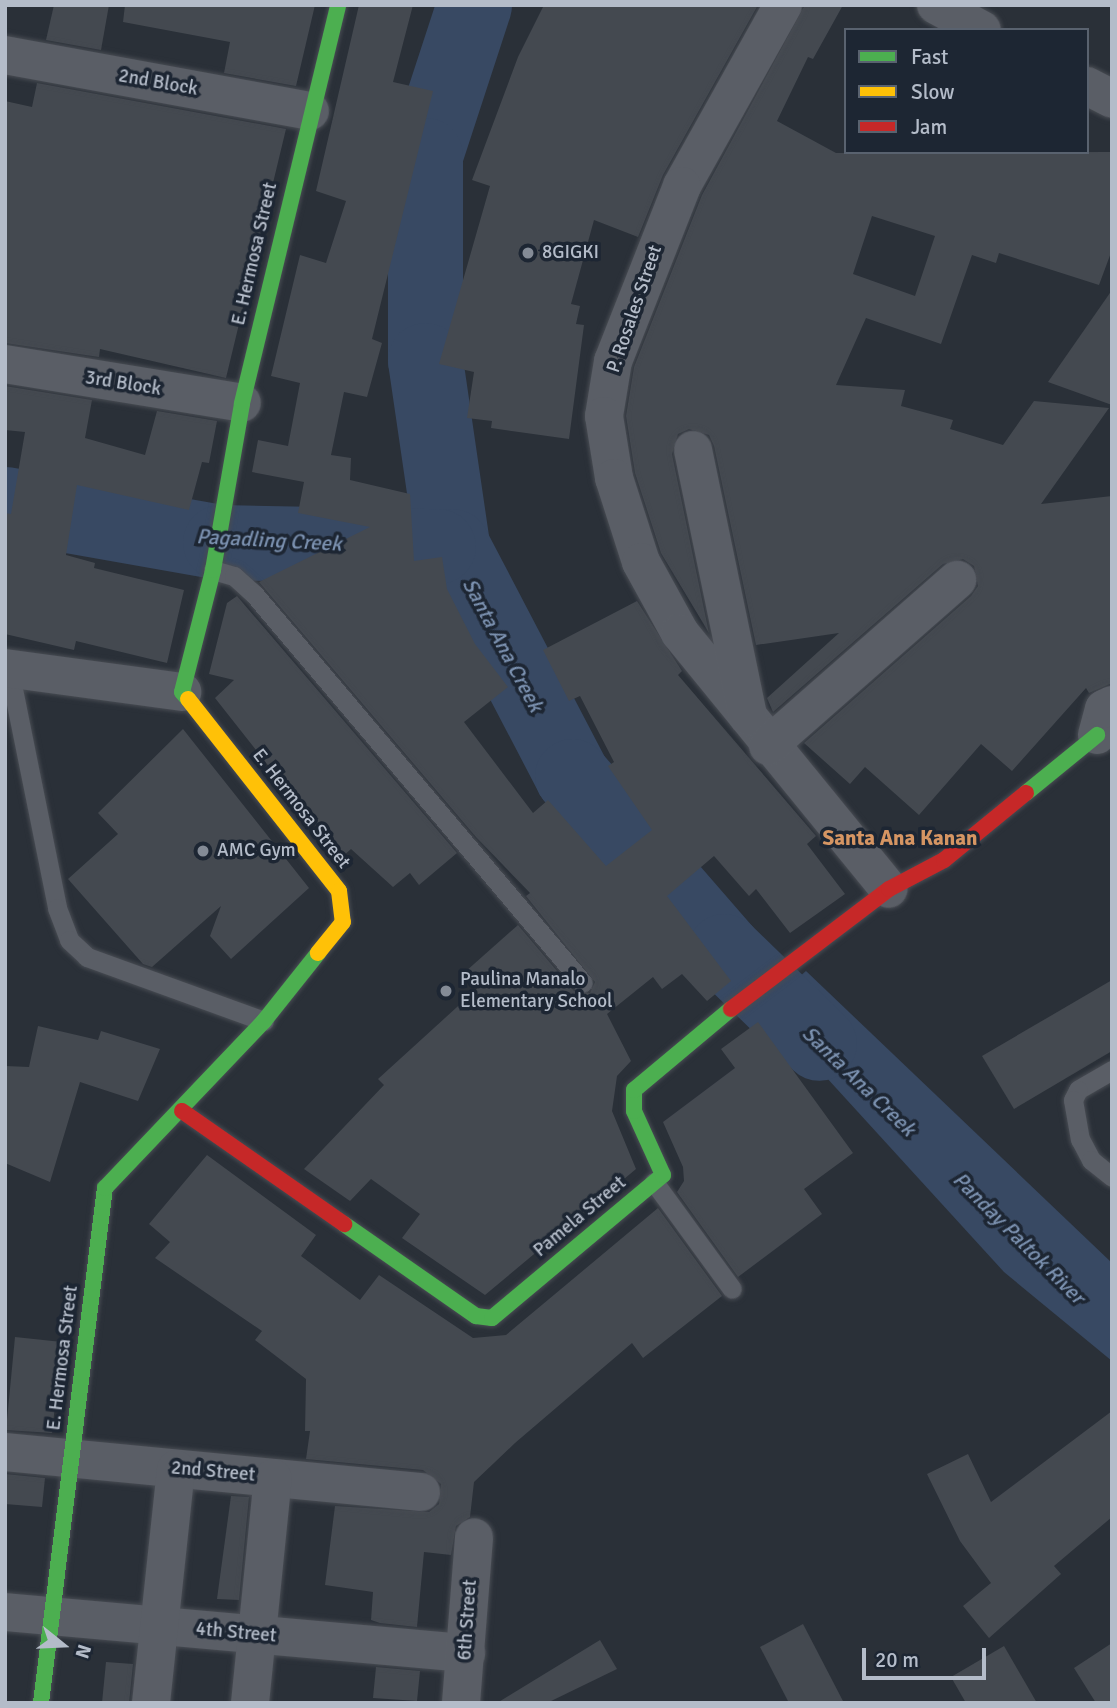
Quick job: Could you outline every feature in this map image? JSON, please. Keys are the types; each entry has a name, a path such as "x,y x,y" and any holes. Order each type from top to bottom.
{"street":[{"name":"E. Hermosa Street","path":"41,1703 105,1188 182,1111 264,1021 337,933 344,908 340,891 182,692 214,564 242,403 310,111 338,5"},
{"name":"P. Rosales Street","path":"783,5 682,186 613,361 604,416 614,478 642,562 680,633 759,736 889,889"},
{"path":"936,5 978,28"},
{"name":"2nd Block","path":"5,55 310,111"},
{"path":"1089,87 1112,99"},
{"name":"3rd Block","path":"5,365 242,403"},
{"path":"693,450 759,736 957,580"},
{"path":"7,669 182,692"},
{"name":"Pamela Street","path":"182,1111 486,1319 654,1182 665,1170 634,1111 634,1090 799,954 889,889 944,860 1107,723"},
{"name":"2nd Street","path":"5,1452 421,1492"},
{"path":"151,1703 176,1469"},
{"path":"250,1703 273,1478"},
{"name":"6th Street","path":"461,1703 474,1538"},
{"name":"4th Street","path":"5,1612 466,1653"}],"lane":[{"path":"214,564 234,576 254,594 583,983"},
{"path":"7,669 57,908 69,940 87,957 264,1021"},
{"path":"1112,1070 1078,1090 1073,1100 1080,1139 1091,1160 1112,1177"},
{"path":"654,1182 732,1290"}],"water":[{"name":"Panday Paltok River","path":"806,971 1112,1263 1112,1361 1004,1272 763,1008"}],"building":[{"path":"54,5 109,5 101,50 46,40"},
{"path":"125,5 315,5 296,86 224,73 230,42 123,22"},
{"path":"359,5 413,5 393,82 433,91 372,339 382,343 367,397 344,392 331,455 351,458 350,480 410,494 414,561 442,557 447,589 475,644 508,687 464,722 533,813 548,800 606,866 652,830 608,766 614,762 580,696 569,701 543,650 637,601 682,671 678,675 816,836 807,844 845,894 790,933 756,889 749,896 714,856 667,896 731,981 707,1001 682,974 662,989 653,977 607,1014 631,1061 617,1076 612,1111 636,1169 485,1295 402,1238 420,1214 371,1179 350,1201 304,1169 384,1085 378,1079 479,987 465,972 518,925 574,991 590,993 595,982 526,896 530,893 476,837 259,582 370,527 298,513 304,482 252,472 258,440 288,446 300,383 271,376 300,255 326,263 346,201 316,191"},
{"path":"544,5 758,5 663,175 638,237 594,220 571,304 580,306 576,324 584,325 569,439 491,428 492,421 467,418 474,372 439,364 490,186 472,180 518,57"},
{"path":"805,5 843,5 813,59 808,57 777,121 836,153 1112,152 1112,250 1099,285 999,253 996,263 972,255 941,344 866,318 836,385 905,390 901,406 953,420 950,429 1003,445 1034,401 1109,408 1041,504 1112,496 1112,683 1089,693 1086,688 1012,771 981,744 919,815 865,767 850,784 804,743 971,596 978,586 974,566 963,559 943,564 773,712 767,698 839,633 756,645 714,446 709,435 689,429 678,434 672,454 709,633 661,553 635,473 626,416 634,367 702,195","holes":["872,216 935,236 915,296 853,274"]},
{"path":"37,83 286,129 226,378 100,349 99,357 5,343 5,101 32,107"},
{"path":"1112,290 1112,405 1048,382"},
{"path":"5,386 92,400 85,438 145,455 157,411 217,421 209,463 202,462 189,510 77,485 66,555 95,563 94,568 184,590 167,663 76,641 74,650 5,634 5,513 11,514 25,432 5,430"},
{"path":"237,596 457,853 419,885 410,873 393,887 351,849 341,858 215,698 234,680 209,674 227,603"},
{"name":"AMC Gym","path":"183,729 309,888 231,959 210,936 221,906 152,967 143,964 68,879 118,834 98,813"},
{"path":"1112,980 1112,1051 1014,1109 982,1056"},
{"path":"758,1022 853,1153 804,1189 822,1214 738,1277 677,1192 684,1181 683,1167 663,1122 735,1068 721,1049"},
{"path":"38,1026 98,1040 101,1031 160,1049 138,1101 80,1082 50,1182 5,1163 5,1066 29,1067"},
{"path":"207,1155 316,1235 301,1256 360,1300 379,1275 473,1338 506,1335 658,1208 722,1296 643,1358 632,1343 515,1443 474,1482 470,1517 456,1526 451,1555 424,1552 417,1627 380,1623 371,1620 373,1592 325,1585 335,1506 429,1512 439,1504 441,1484 423,1470 306,1459 310,1431 305,1431 306,1379 255,1340 262,1331 155,1258 170,1242 149,1224"},
{"path":"15,1337 62,1342 52,1433 6,1430"},
{"path":"1112,1411 1112,1517 1054,1566 1061,1574 989,1638 963,1606 991,1583 960,1541 927,1474 968,1454 991,1502"},
{"path":"5,1474 45,1478 42,1507 5,1504"},
{"path":"231,1496 249,1497 239,1600 217,1599"},
{"path":"803,1624 844,1703 789,1703 760,1647"},
{"path":"600,1640 617,1669 547,1703 497,1703"},
{"path":"1112,1643 1112,1703 1096,1703 1074,1668"},
{"path":"1004,1646 1037,1703 966,1703 951,1677"},
{"path":"106,1662 133,1664 129,1703 102,1703"},
{"path":"376,1667 420,1671 417,1701 373,1698"}],"waterway":[{"name":"Santa Ana Creek","path":"474,5 425,155 425,360 452,546 572,776 724,951 819,1043"},
{"name":"Pagadling Creek","path":"5,504 220,542 438,546"}],"traffic: fast":[{"path":"188,699 182,692 213,570 242,403 338,5"},
{"path":"1026,793 1097,735"},
{"path":"41,1703 105,1188 264,1021 318,953"},
{"path":"344,1224 476,1316 492,1318 663,1175 634,1111 634,1090 731,1009"}],"traffic: slow":[{"path":"188,699 339,891 343,922 318,953"}],"traffic: jam":[{"path":"731,1009 889,889 944,860 1026,793"},
{"path":"182,1111 344,1224"}],"place":[{"name":"8GIGKI","path":"528,253"},
{"name":"AMC Gym","path":"203,851"},
{"name":"Paulina Manalo Elementary School","path":"446,991"}],"district":[{"name":"Santa Ana Kanan","path":"900,838"}]}
